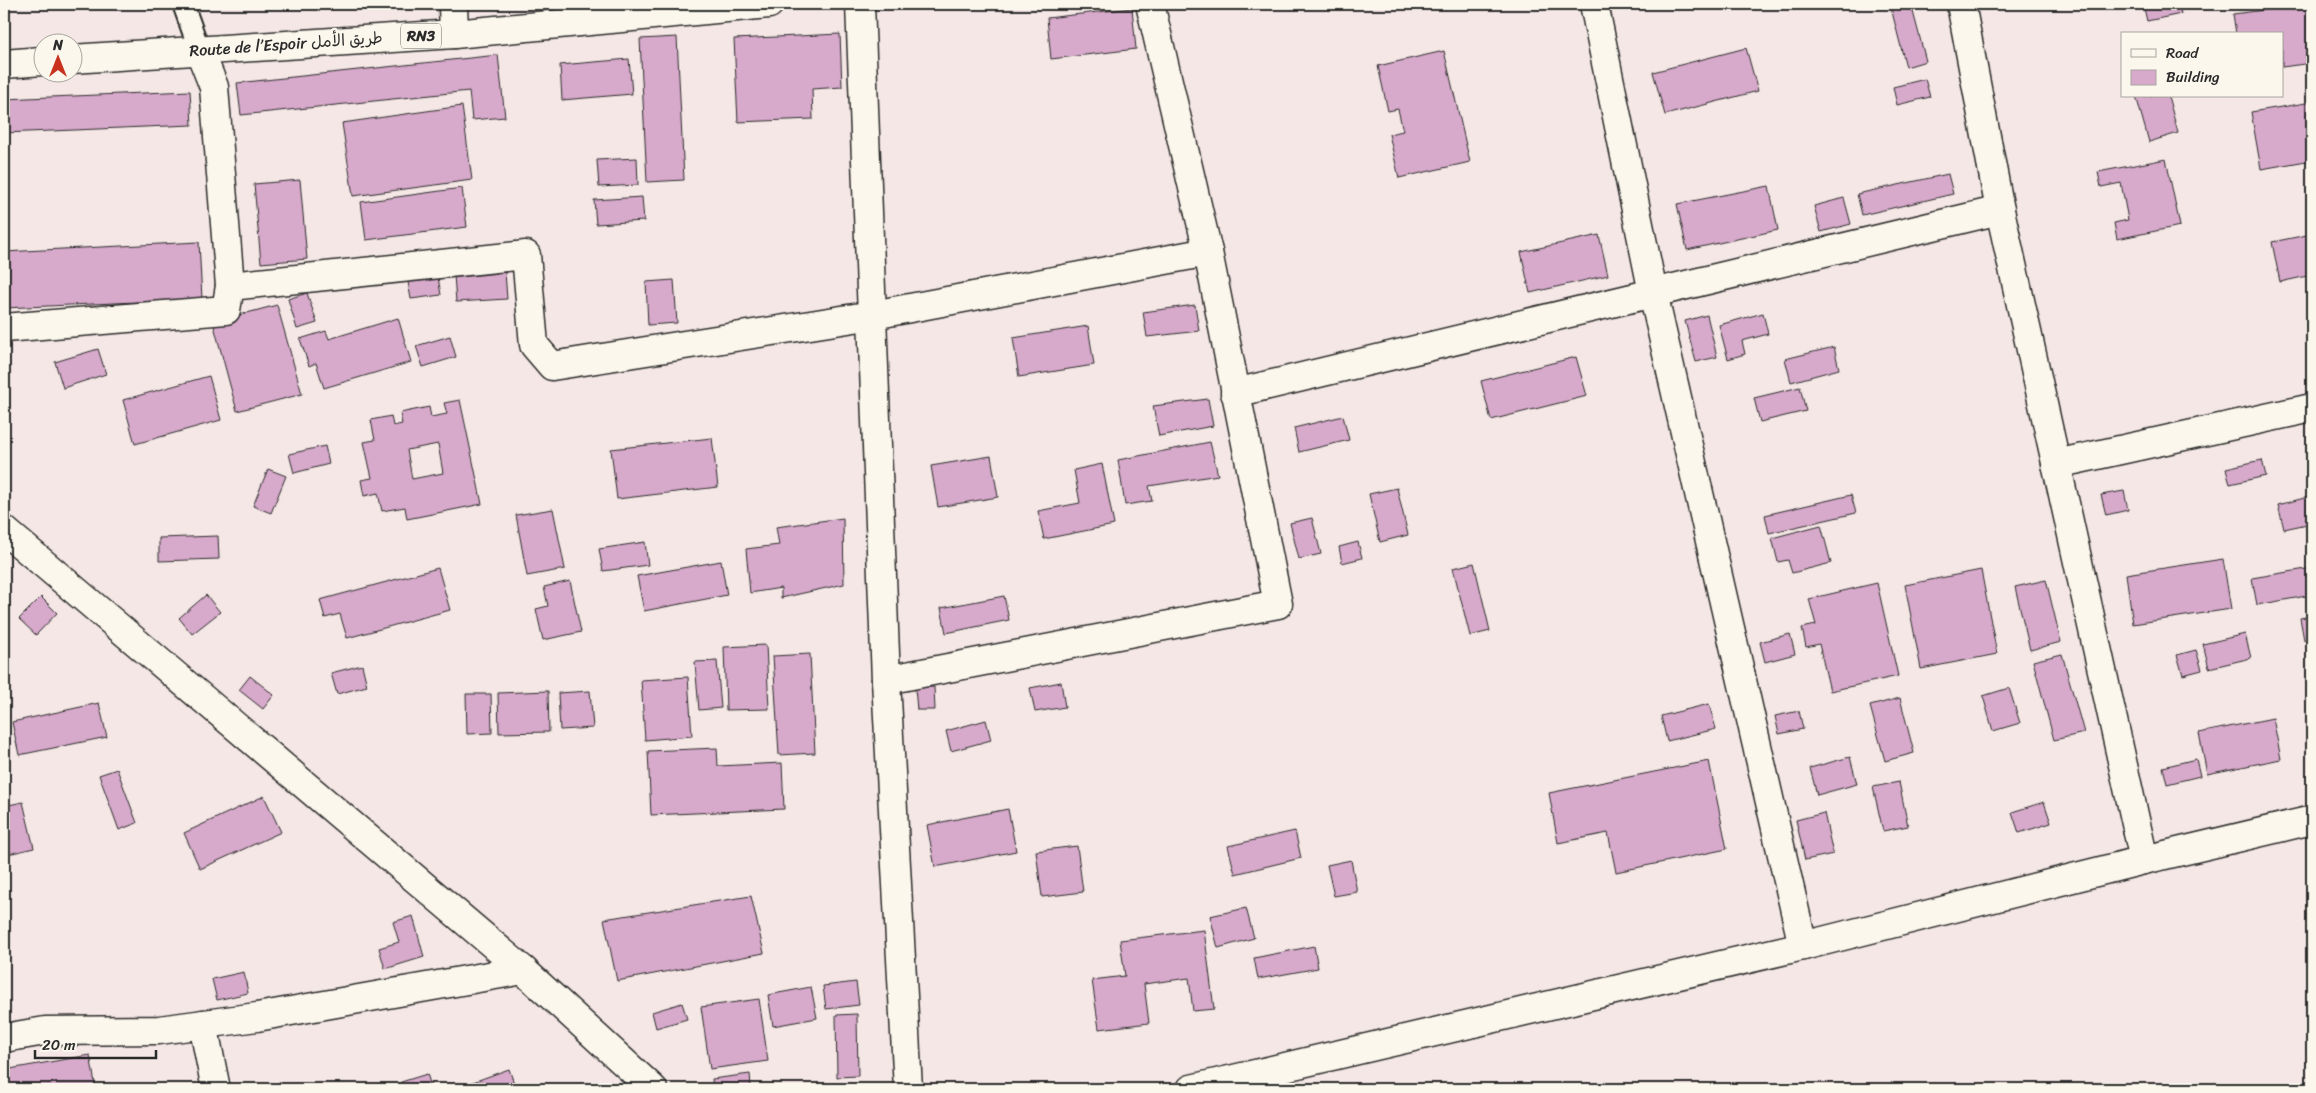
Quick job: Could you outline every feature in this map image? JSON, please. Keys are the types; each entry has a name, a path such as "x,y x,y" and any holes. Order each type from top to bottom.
{"main road":[{"path":"453,4 454,34"},
{"name":"Route de l’Espoir طريق الأمل","path":"82,58 199,49 454,34 769,4"},
{"path":"860,4 886,680 908,1089"},
{"path":"886,680 1278,604 1208,252 1150,4"},
{"path":"1594,4 1652,293 1803,946"},
{"path":"1962,4 2000,210 2144,860"},
{"path":"4,328 226,310 230,286 214,87 199,49"},
{"path":"4,64 32,62"},
{"path":"1235,393 2000,210"},
{"path":"230,286 526,255 534,345 552,366 873,315 1208,252"},
{"path":"2056,464 2312,408"},
{"path":"4,530 523,970 653,1089"},
{"path":"1191,1089 1803,946 2144,860 2312,820"},
{"path":"4,1038 44,1031 159,1030 257,1017 523,970"},
{"path":"203,1024 216,1089"}],"lane":[{"path":"183,4 199,49"}],"building":[{"path":"1890,4 1911,4 1926,61 1906,67"},
{"path":"2143,4 2179,4 2181,14 2147,21"},
{"path":"2312,4 2312,63 2284,67 2284,32 2236,32 2233,14"},
{"path":"1132,8 1136,49 1051,59 1047,18"},
{"path":"840,34 842,87 812,89 813,119 738,122 734,39"},
{"path":"677,37 684,180 647,182 640,39"},
{"path":"1746,48 1758,91 1665,115 1653,72"},
{"path":"1444,51 1470,162 1399,178 1389,134 1403,131 1398,109 1388,111 1378,66"},
{"path":"498,55 505,117 472,120 469,91 241,115 237,83"},
{"path":"629,59 632,94 562,100 560,65"},
{"path":"1925,79 1930,97 1897,105 1893,87"},
{"path":"190,91 192,125 4,133 4,99"},
{"path":"2137,98 2169,98 2178,133 2149,142"},
{"path":"2312,102 2312,160 2261,169 2251,112"},
{"path":"462,106 472,180 353,196 342,123"},
{"path":"637,158 638,185 599,187 597,160"},
{"path":"2166,159 2180,226 2117,239 2114,223 2128,220 2121,183 2101,187 2098,172"},
{"path":"1948,174 1953,194 1862,215 1857,194"},
{"path":"300,180 307,259 261,263 254,184"},
{"path":"1769,186 1778,230 1687,250 1677,204"},
{"path":"462,188 467,227 366,240 361,202"},
{"path":"642,197 644,221 596,224 594,200"},
{"path":"1844,198 1851,224 1821,232 1814,206"},
{"path":"2312,234 2312,275 2280,282 2272,242"},
{"path":"1599,235 1608,275 1530,293 1521,252"},
{"path":"199,242 202,299 4,308 4,252"},
{"path":"505,272 507,299 456,302 454,275"},
{"path":"438,277 441,295 411,299 408,282"},
{"path":"674,280 677,323 648,325 646,282"},
{"path":"307,293 317,323 297,329 288,299"},
{"path":"277,305 302,394 237,411 213,322"},
{"path":"1195,305 1199,331 1147,337 1143,312"},
{"path":"1763,313 1768,334 1742,341 1745,354 1728,359 1719,325"},
{"path":"1707,315 1717,357 1696,362 1685,321"},
{"path":"398,318 411,362 324,388 316,363 309,366 300,339 326,331 329,339"},
{"path":"1088,326 1094,365 1019,377 1013,338"},
{"path":"450,336 456,357 423,367 416,346"},
{"path":"1834,347 1839,369 1791,382 1785,359"},
{"path":"98,349 106,374 63,388 55,362"},
{"path":"1576,357 1587,396 1491,420 1481,381"},
{"path":"209,376 221,420 135,444 123,400"},
{"path":"1800,387 1806,411 1760,422 1754,398"},
{"path":"1208,399 1213,426 1159,436 1153,406"},
{"path":"460,400 482,504 407,519 405,507 382,511 378,493 364,496 361,480 372,478 364,442 375,440 371,420 391,416 393,426 402,424 400,413 429,407 431,417 447,414 444,403","holes":["438,444 443,473 412,479 407,450"]},
{"path":"1343,416 1349,440 1299,452 1294,428"},
{"path":"712,438 718,487 617,499 611,449"},
{"path":"1210,442 1218,475 1149,486 1152,501 1125,505 1118,460"},
{"path":"325,446 329,464 294,473 289,454"},
{"path":"991,456 998,497 938,507 931,466"},
{"path":"2262,460 2266,476 2230,484 2226,468"},
{"path":"1102,464 1114,525 1044,539 1038,511 1080,503 1074,470"},
{"path":"268,469 286,476 271,513 253,506"},
{"path":"1397,488 1408,535 1380,542 1369,494"},
{"path":"2124,491 2128,510 2106,515 2101,495"},
{"path":"1851,495 1856,513 1769,533 1765,515"},
{"path":"2312,496 2312,523 2284,529 2278,505"},
{"path":"553,509 565,569 527,576 516,515"},
{"path":"843,518 844,584 781,598 781,588 750,593 746,549 779,545 776,527"},
{"path":"1312,518 1321,554 1299,559 1290,523"},
{"path":"1821,525 1831,563 1792,573 1788,560 1778,562 1772,538"},
{"path":"218,536 219,559 159,561 159,538"},
{"path":"645,542 648,565 603,571 599,549"},
{"path":"1358,542 1362,558 1342,563 1339,547"},
{"path":"2223,559 2231,609 2133,624 2126,574"},
{"path":"721,561 727,595 644,611 637,576"},
{"path":"1474,563 1490,631 1470,636 1453,568"},
{"path":"438,568 450,610 347,638 340,614 325,618 320,600"},
{"path":"2312,568 2312,595 2257,605 2252,578"},
{"path":"1981,570 1997,654 1921,669 1905,585"},
{"path":"2046,580 2061,642 2030,650 2015,587"},
{"path":"570,581 581,632 543,640 536,609 548,606 544,587"},
{"path":"1877,583 1898,676 1830,691 1819,644 1806,647 1802,628 1816,625 1809,599"},
{"path":"206,595 220,612 192,634 179,618"},
{"path":"1004,596 1009,620 946,633 941,608"},
{"path":"41,597 57,613 36,635 19,619"},
{"path":"2312,616 2312,638 2304,640 2300,618"},
{"path":"1790,634 1795,654 1765,662 1760,642"},
{"path":"2245,634 2251,658 2209,668 2203,644"},
{"path":"766,645 769,709 726,710 724,647"},
{"path":"2196,650 2202,670 2183,675 2177,655"},
{"path":"810,654 815,753 779,755 773,656"},
{"path":"2062,654 2084,733 2054,740 2033,661"},
{"path":"717,661 721,708 699,710 695,662"},
{"path":"362,665 367,686 337,694 331,673"},
{"path":"250,676 274,695 263,709 239,690"},
{"path":"688,677 692,736 645,740 641,680"},
{"path":"1061,682 1065,707 1035,712 1030,688"},
{"path":"934,687 935,710 917,710 915,688"},
{"path":"2009,688 2020,723 1993,731 1983,696"},
{"path":"548,691 549,732 499,733 498,693"},
{"path":"590,691 593,728 560,730 558,693"},
{"path":"466,694 491,694 492,733 467,734"},
{"path":"1900,698 1914,753 1885,761 1870,706"},
{"path":"99,703 107,737 19,755 12,722"},
{"path":"1709,704 1716,729 1667,741 1661,716"},
{"path":"1799,711 1803,729 1779,734 1775,716"},
{"path":"2273,718 2281,759 2207,774 2199,733"},
{"path":"986,720 991,740 951,751 946,731"},
{"path":"717,748 718,766 782,763 784,809 651,815 648,751"},
{"path":"1850,757 1857,784 1817,795 1810,768"},
{"path":"2196,759 2200,776 2167,784 2163,767"},
{"path":"1709,761 1727,849 1616,872 1608,833 1558,843 1549,793"},
{"path":"117,769 137,823 119,830 99,775"},
{"path":"1899,782 1908,826 1883,831 1873,787"},
{"path":"264,796 281,832 200,869 184,833"},
{"path":"23,802 34,848 4,855 4,806"},
{"path":"2044,802 2051,823 2019,833 2012,812"},
{"path":"1008,809 1016,851 935,867 927,825"},
{"path":"1824,813 1833,854 1805,860 1796,820"},
{"path":"1295,831 1301,858 1235,874 1228,846"},
{"path":"1077,846 1083,892 1042,897 1036,851"},
{"path":"1351,860 1357,892 1334,896 1327,865"},
{"path":"751,896 764,953 617,981 604,919"},
{"path":"1246,908 1254,938 1218,948 1210,916"},
{"path":"413,916 424,957 385,969 379,948 399,942 393,922"},
{"path":"1204,930 1214,1009 1193,1011 1189,978 1144,984 1149,1023 1099,1029 1092,980 1125,976 1120,940"},
{"path":"1314,946 1318,968 1258,979 1254,958"},
{"path":"244,972 248,993 217,1000 212,979"},
{"path":"856,982 859,1005 826,1009 823,986"},
{"path":"811,987 817,1018 773,1026 768,995"},
{"path":"759,999 768,1061 710,1069 701,1007"},
{"path":"682,1003 687,1019 656,1028 652,1012"},
{"path":"857,1014 858,1076 837,1077 836,1015"},
{"path":"90,1055 96,1089 4,1089 4,1070"},
{"path":"509,1069 516,1089 463,1089 462,1086"},
{"path":"427,1074 432,1089 403,1089 401,1082"},
{"path":"750,1074 751,1086 735,1089 713,1089 712,1079"}]}
